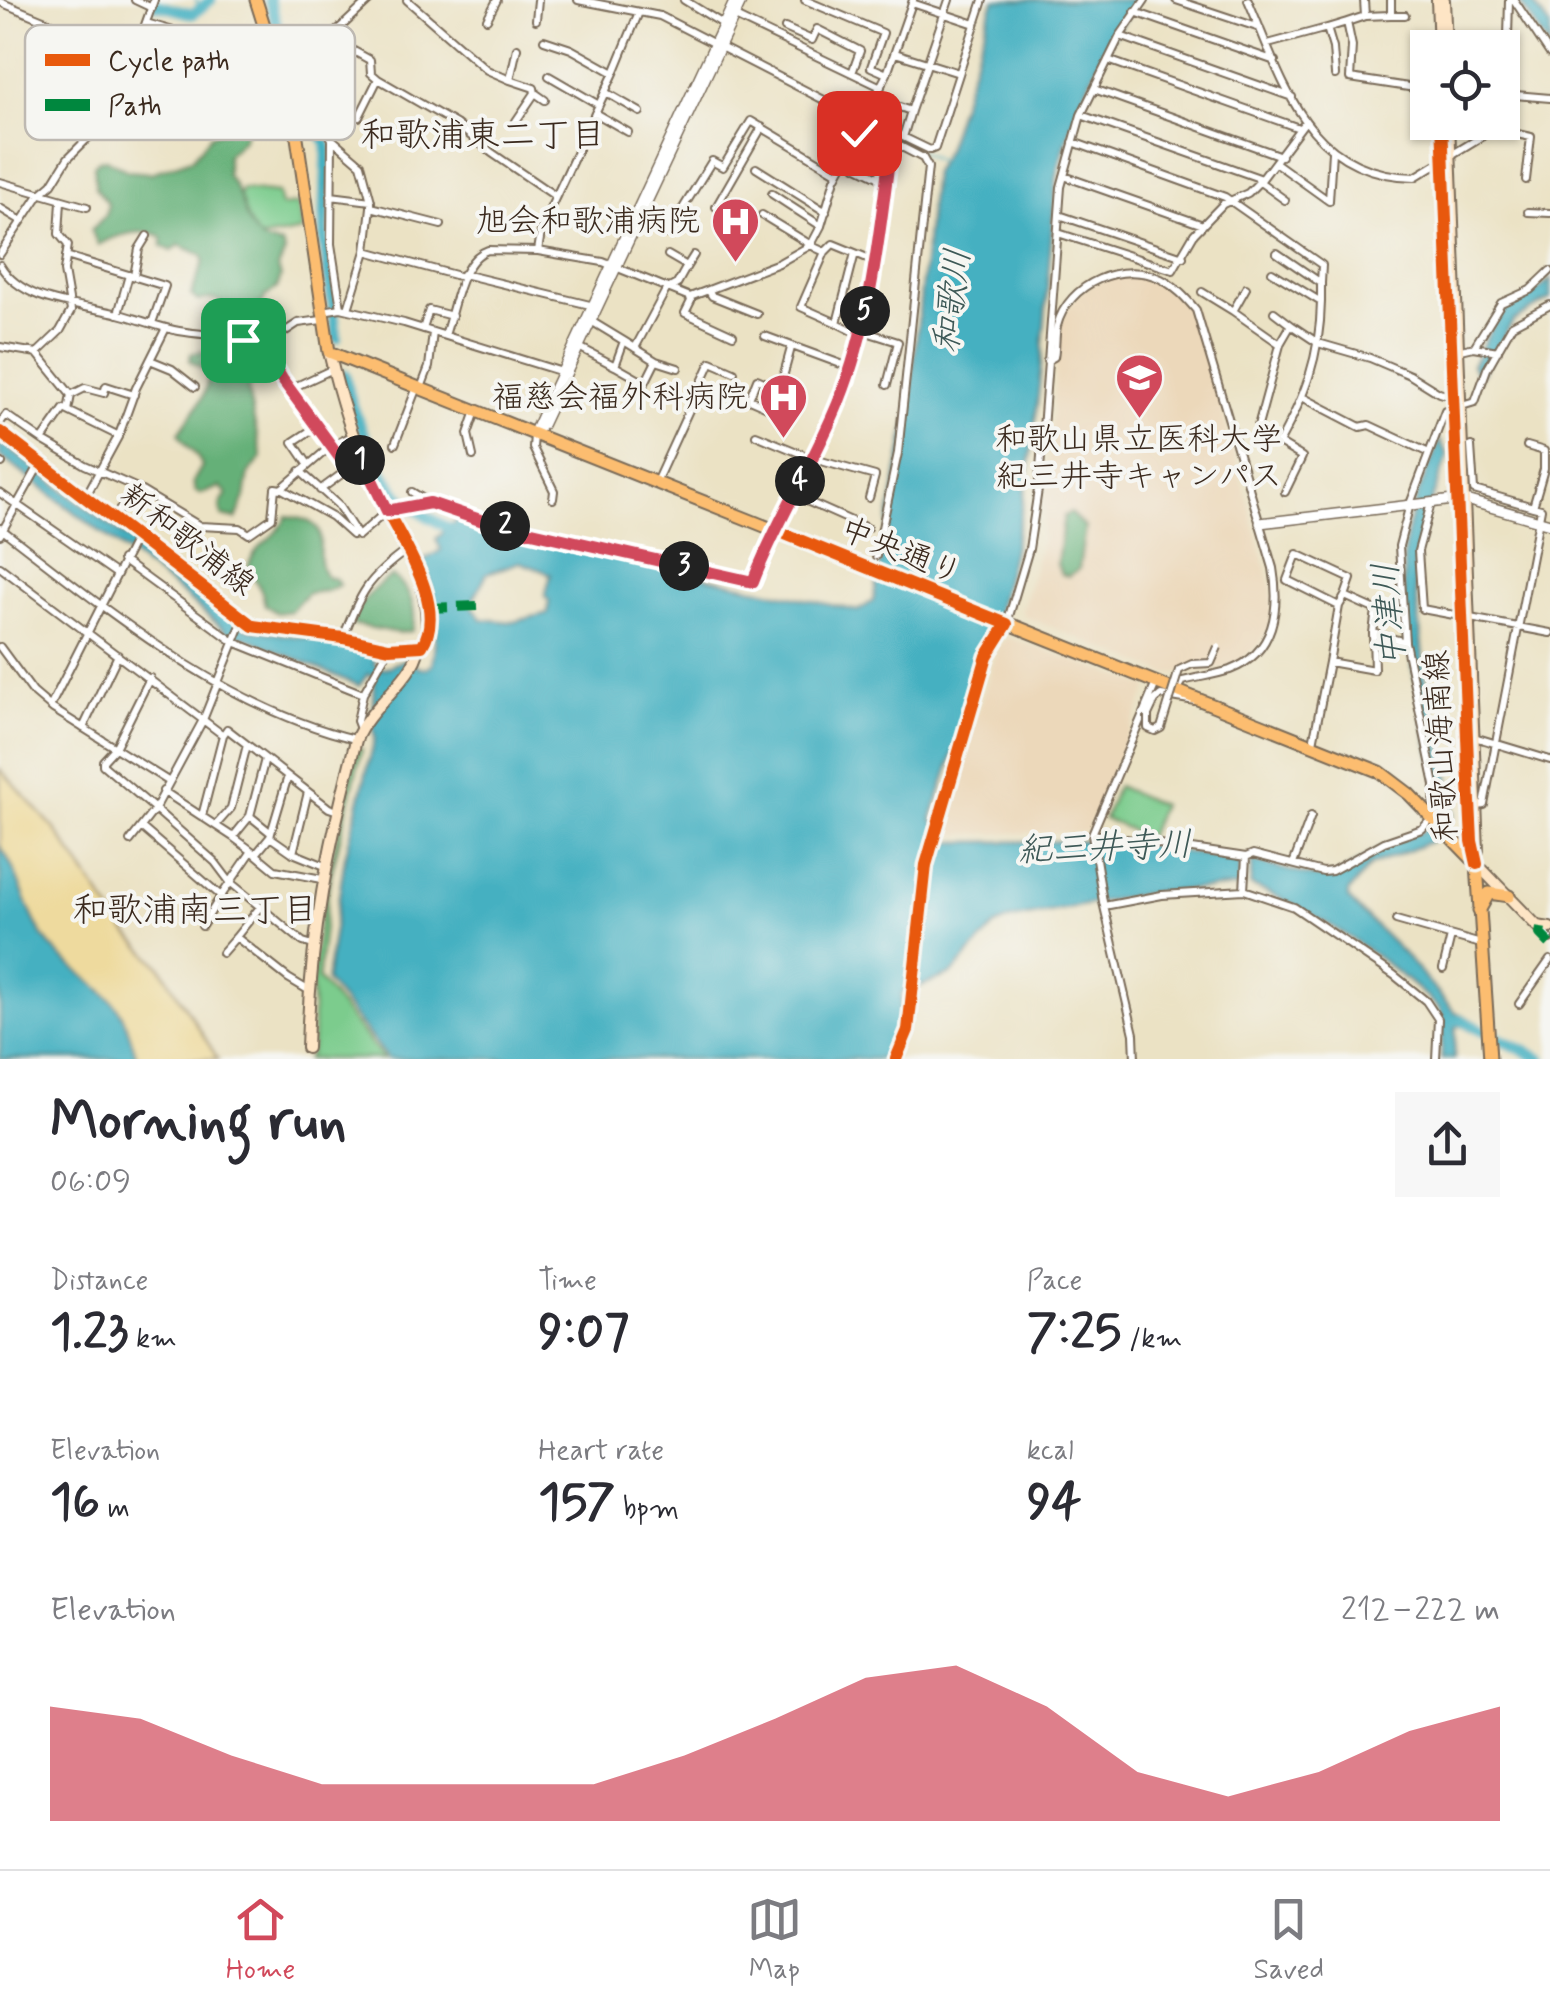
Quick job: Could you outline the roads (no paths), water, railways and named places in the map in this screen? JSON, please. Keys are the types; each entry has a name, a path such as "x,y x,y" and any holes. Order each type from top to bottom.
{"highway":[{"path":"256,0 265,25"},
{"path":"297,140 333,311 329,352"},
{"name":"中央通り","path":"329,352 1380,772 1408,794 1477,864"},
{"path":"1477,864 1490,1059"},
{"path":"1479,911 1489,894 1509,896"}],"main road":[{"path":"1441,0 1442,30"},
{"name":"和歌山海南線","path":"1447,140 1471,820 1477,864"},
{"path":"308,1048 308,990 322,879 358,734 414,663 426,639 427,596 392,510 352,436 329,352"},
{"name":"新和歌浦線","path":"0,432 242,622 389,648 419,648"},
{"name":"和歌山海南線","path":"1471,737 1478,806 1477,864"},
{"path":"1445,832 1466,834 1471,820"},
{"path":"1477,864 1537,926 1548,932"}],"street":[{"path":"135,0 153,4 146,23 153,25"},
{"path":"342,25 370,0"},
{"path":"407,0 487,70 534,88 535,94 516,121"},
{"path":"488,19 497,0"},
{"path":"536,20 538,0"},
{"path":"578,0 660,16 863,124 888,142 923,158 928,167 898,453 876,556"},
{"path":"684,0 723,24"},
{"path":"553,499 554,491 534,448 536,422 590,305 639,218 734,0"},
{"path":"534,433 542,425 717,45 742,0"},
{"path":"804,0 882,33 871,67 887,74"},
{"path":"949,0 903,137 930,150 934,148 983,0"},
{"path":"896,1059 906,1036 912,1001 926,864 990,651 1030,550 1044,430 1064,176 1082,115 1120,36 1145,0"},
{"path":"1176,0 1260,28"},
{"path":"1248,0 1302,126"},
{"path":"1364,0 1365,16"},
{"path":"1391,0 1391,16"},
{"path":"1509,30 1512,0"},
{"path":"1512,0 1550,54"},
{"path":"0,2 57,25"},
{"path":"446,336 463,275 480,252 538,251 613,266 690,297 778,263 811,244 838,173 887,74 912,2 975,24"},
{"path":"538,251 542,226 639,12"},
{"path":"1135,12 1275,61"},
{"path":"1268,44 1365,16 1405,16"},
{"path":"734,17 881,88"},
{"path":"1346,22 1352,46 1350,78 1410,87"},
{"path":"786,28 812,40 817,30 860,51 852,73"},
{"path":"1327,28 1335,76"},
{"path":"1120,36 1292,96"},
{"path":"544,40 571,49 614,73"},
{"path":"510,80 517,48"},
{"path":"355,52 370,60 372,73 378,79 456,124 492,154 555,196"},
{"path":"895,53 959,73"},
{"path":"1108,60 1302,126 1332,151 1404,176 1415,176 1473,140"},
{"path":"548,76 628,132"},
{"path":"359,118 378,79"},
{"path":"1094,89 1278,159 1329,201"},
{"path":"605,92 640,112"},
{"path":"535,94 546,100"},
{"path":"1520,95 1550,98"},
{"path":"876,99 910,111"},
{"path":"1082,115 1261,180 1285,200"},
{"path":"639,218 667,234 712,161 723,167 752,121 838,173"},
{"path":"1058,233 1173,270 1194,234 1230,200 1248,193 1261,180 1302,126"},
{"path":"716,206 762,127"},
{"path":"1520,134 1531,137 1526,180"},
{"path":"0,254 38,195 52,184 68,158 86,140"},
{"path":"332,140 333,311"},
{"path":"333,140 362,164 371,204 366,251 333,311"},
{"path":"412,492 428,504 483,521 753,582 840,398 877,262 888,142"},
{"path":"1072,142 1230,200 1322,265 1318,342 1304,398 1279,443"},
{"path":"1328,211 1332,151"},
{"path":"856,166 886,181"},
{"path":"756,168 826,212"},
{"path":"1064,176 1203,225"},
{"path":"0,182 87,207"},
{"path":"772,194 821,226"},
{"path":"331,196 441,225"},
{"path":"37,353 68,320 70,303 64,271 68,245 59,234 61,201"},
{"path":"0,208 20,220"},
{"path":"1528,212 1550,214"},
{"path":"762,215 825,252"},
{"path":"1059,215 1182,257"},
{"path":"118,314 147,236"},
{"path":"877,262 833,244 825,252 801,307 837,324 898,342 887,385"},
{"path":"366,251 590,305"},
{"path":"837,324 855,253"},
{"path":"1277,253 1322,283"},
{"path":"668,255 687,266"},
{"path":"634,348 666,290 677,284 694,255"},
{"path":"66,256 165,286 152,323"},
{"path":"0,265 37,295 166,328 263,346 316,427 349,466"},
{"path":"1477,347 1501,303 1530,290 1550,271"},
{"path":"1272,272 1321,302"},
{"path":"1047,361 1054,357 1058,326 1066,306 1084,286 1119,273 1158,277 1179,290 1196,310 1278,598 1270,632 1251,657 1238,666 1186,680 1177,690"},
{"path":"1233,311 1246,288"},
{"path":"710,291 712,296 757,314"},
{"path":"1202,292 1280,344"},
{"path":"690,297 685,313 733,335"},
{"path":"1274,312 1318,342 1410,375 1458,402 1475,402 1487,370 1512,325 1550,304"},
{"path":"423,328 429,310 452,316"},
{"path":"263,346 298,323 333,311 423,328 559,371"},
{"path":"591,321 656,360 678,368"},
{"path":"1284,492 1302,456 1258,432 1258,426 1280,344 1292,325"},
{"path":"86,496 166,328"},
{"path":"395,444 429,367 433,332"},
{"path":"765,336 849,367"},
{"path":"615,366 624,341"},
{"path":"0,347 37,353 70,395 68,411"},
{"path":"578,347 645,383 656,360"},
{"path":"1455,351 1477,347 1497,351"},
{"path":"780,389 757,380 749,399 774,410 780,389 791,348"},
{"path":"150,360 172,369 194,386"},
{"path":"656,482 711,362 734,372"},
{"path":"290,389 333,369"},
{"path":"70,395 85,388 104,393 106,386 134,395"},
{"path":"1304,398 1360,427 1369,425 1429,454"},
{"path":"1092,836 1246,859 1253,854 1323,872 1422,828 1431,818 1435,785 1406,642 1399,546 1445,412 1458,402"},
{"path":"42,440 64,409 115,437 118,435"},
{"path":"473,456 468,434 476,410"},
{"path":"0,423 3,412 42,440 100,473 135,487 200,526 240,528 249,534 272,518 275,488 358,536 392,510 428,504"},
{"path":"308,464 293,442 316,427"},
{"path":"756,435 874,476 869,498"},
{"path":"281,489 332,446 352,436"},
{"path":"1471,446 1474,490 1537,512 1550,524"},
{"path":"1478,806 1484,805 1544,469 1544,451 1526,446"},
{"path":"320,490 362,459"},
{"path":"39,465 1,531 216,684 326,732 358,734 362,694 389,648"},
{"path":"300,472 340,509 355,533"},
{"path":"114,518 135,487"},
{"path":"0,493 115,573"},
{"path":"793,495 867,528"},
{"path":"1260,524 1434,500 1462,499 1550,512"},
{"path":"1434,500 1418,551 1421,607 1550,633"},
{"path":"332,518 340,509"},
{"path":"51,705 134,538"},
{"path":"344,638 359,596 381,568 408,550"},
{"path":"1313,744 1339,606 1351,579 1297,554 1287,580 1339,606"},
{"path":"124,557 235,641 362,694"},
{"path":"0,567 223,735"},
{"path":"1329,662 1374,670 1372,633 1376,610 1344,596"},
{"path":"130,841 154,809 202,720 242,622"},
{"path":"1372,633 1406,642"},
{"path":"1202,700 1190,702 1161,696 1154,700 1148,714 1148,728 1161,728 1180,670 1184,666 1212,663 1218,646"},
{"path":"0,647 33,692 168,781"},
{"path":"83,728 118,655"},
{"path":"150,678 115,748 102,765 215,862 230,882 303,942 312,945"},
{"path":"1135,1059 1134,1034 1103,904 1092,836 1156,683"},
{"path":"202,816 226,729 338,811"},
{"path":"1471,737 1550,760"},
{"path":"216,825 231,808 247,745"},
{"path":"233,837 250,816 266,759"},
{"path":"202,926 230,882 271,835 288,776"},
{"path":"163,791 275,870 322,879"},
{"path":"293,853 308,792"},
{"path":"250,816 293,853 325,866"},
{"path":"1292,864 1311,816"},
{"path":"141,828 221,896"},
{"path":"1244,888 1246,859"},
{"path":"1103,904 1244,888 1310,915 1394,974 1426,1002 1438,1019 1436,1059"},
{"path":"222,953 260,907"},
{"path":"1396,920 1481,944"},
{"path":"236,936 308,990"},
{"path":"1443,969 1451,936"},
{"path":"1519,1004 1550,960"}],"water":[{"path":"994,0 1138,0 1088,84 1057,176 1039,391 1020,518 991,632 932,819 948,842 1121,841 1240,861 1239,887 1153,892 1012,919 995,926 952,974 902,993 897,1034 886,1059 388,1059 326,981 345,857 375,738 375,678 368,674 359,686 245,637 229,634 0,456 0,442 247,629 362,646 376,651 374,664 383,669 406,659 417,667 432,665 435,612 422,561 441,550 436,539 458,518 491,529 858,611 873,601 909,412 933,172 946,150","holes":["520,562 551,574 545,597 549,600 548,613 513,622 482,619 471,604 487,573"]},
{"path":"1518,0 1531,0 1550,28 1550,49"},
{"path":"1550,279 1550,299 1513,321 1479,378 1472,365 1497,320"},
{"path":"1440,440 1448,456 1418,537 1414,570 1425,677 1449,774 1454,815 1432,841 1370,866 1348,892 1348,899 1454,1011 1473,1021 1471,1030 1460,1025 1456,1028 1454,1059 1441,1059 1443,1017 1438,1007 1326,923 1250,885 1252,861 1319,878 1337,876 1382,847 1423,831 1442,813 1414,673 1403,580 1409,523"},
{"path":"0,846 47,942 118,1008 137,1059 0,1059"}],"waterway":[{"path":"196,0 203,8"},
{"path":"157,5 193,14 211,0"},
{"path":"269,0 277,25"},
{"path":"866,124 939,161"},
{"path":"324,140 327,145 324,241 337,338"},
{"path":"345,375 360,425 388,480 408,504 456,533"},
{"path":"1459,1019 1541,1059"}],"place":[{"name":"旭会和歌浦病院","path":"735,264"},
{"name":"和歌山県立医科大学 紀三井寺キャンパス","path":"1139,420"},
{"name":"福慈会福外科病院","path":"783,440"}],"district":[{"name":"和歌浦東二丁目","path":"483,136"},
{"name":"和歌浦南三丁目","path":"195,911"}],"water label":[{"name":"和歌川","path":"953,301"},
{"name":"中津川","path":"1390,615"},
{"name":"紀三井寺川","path":"1105,848"}]}
